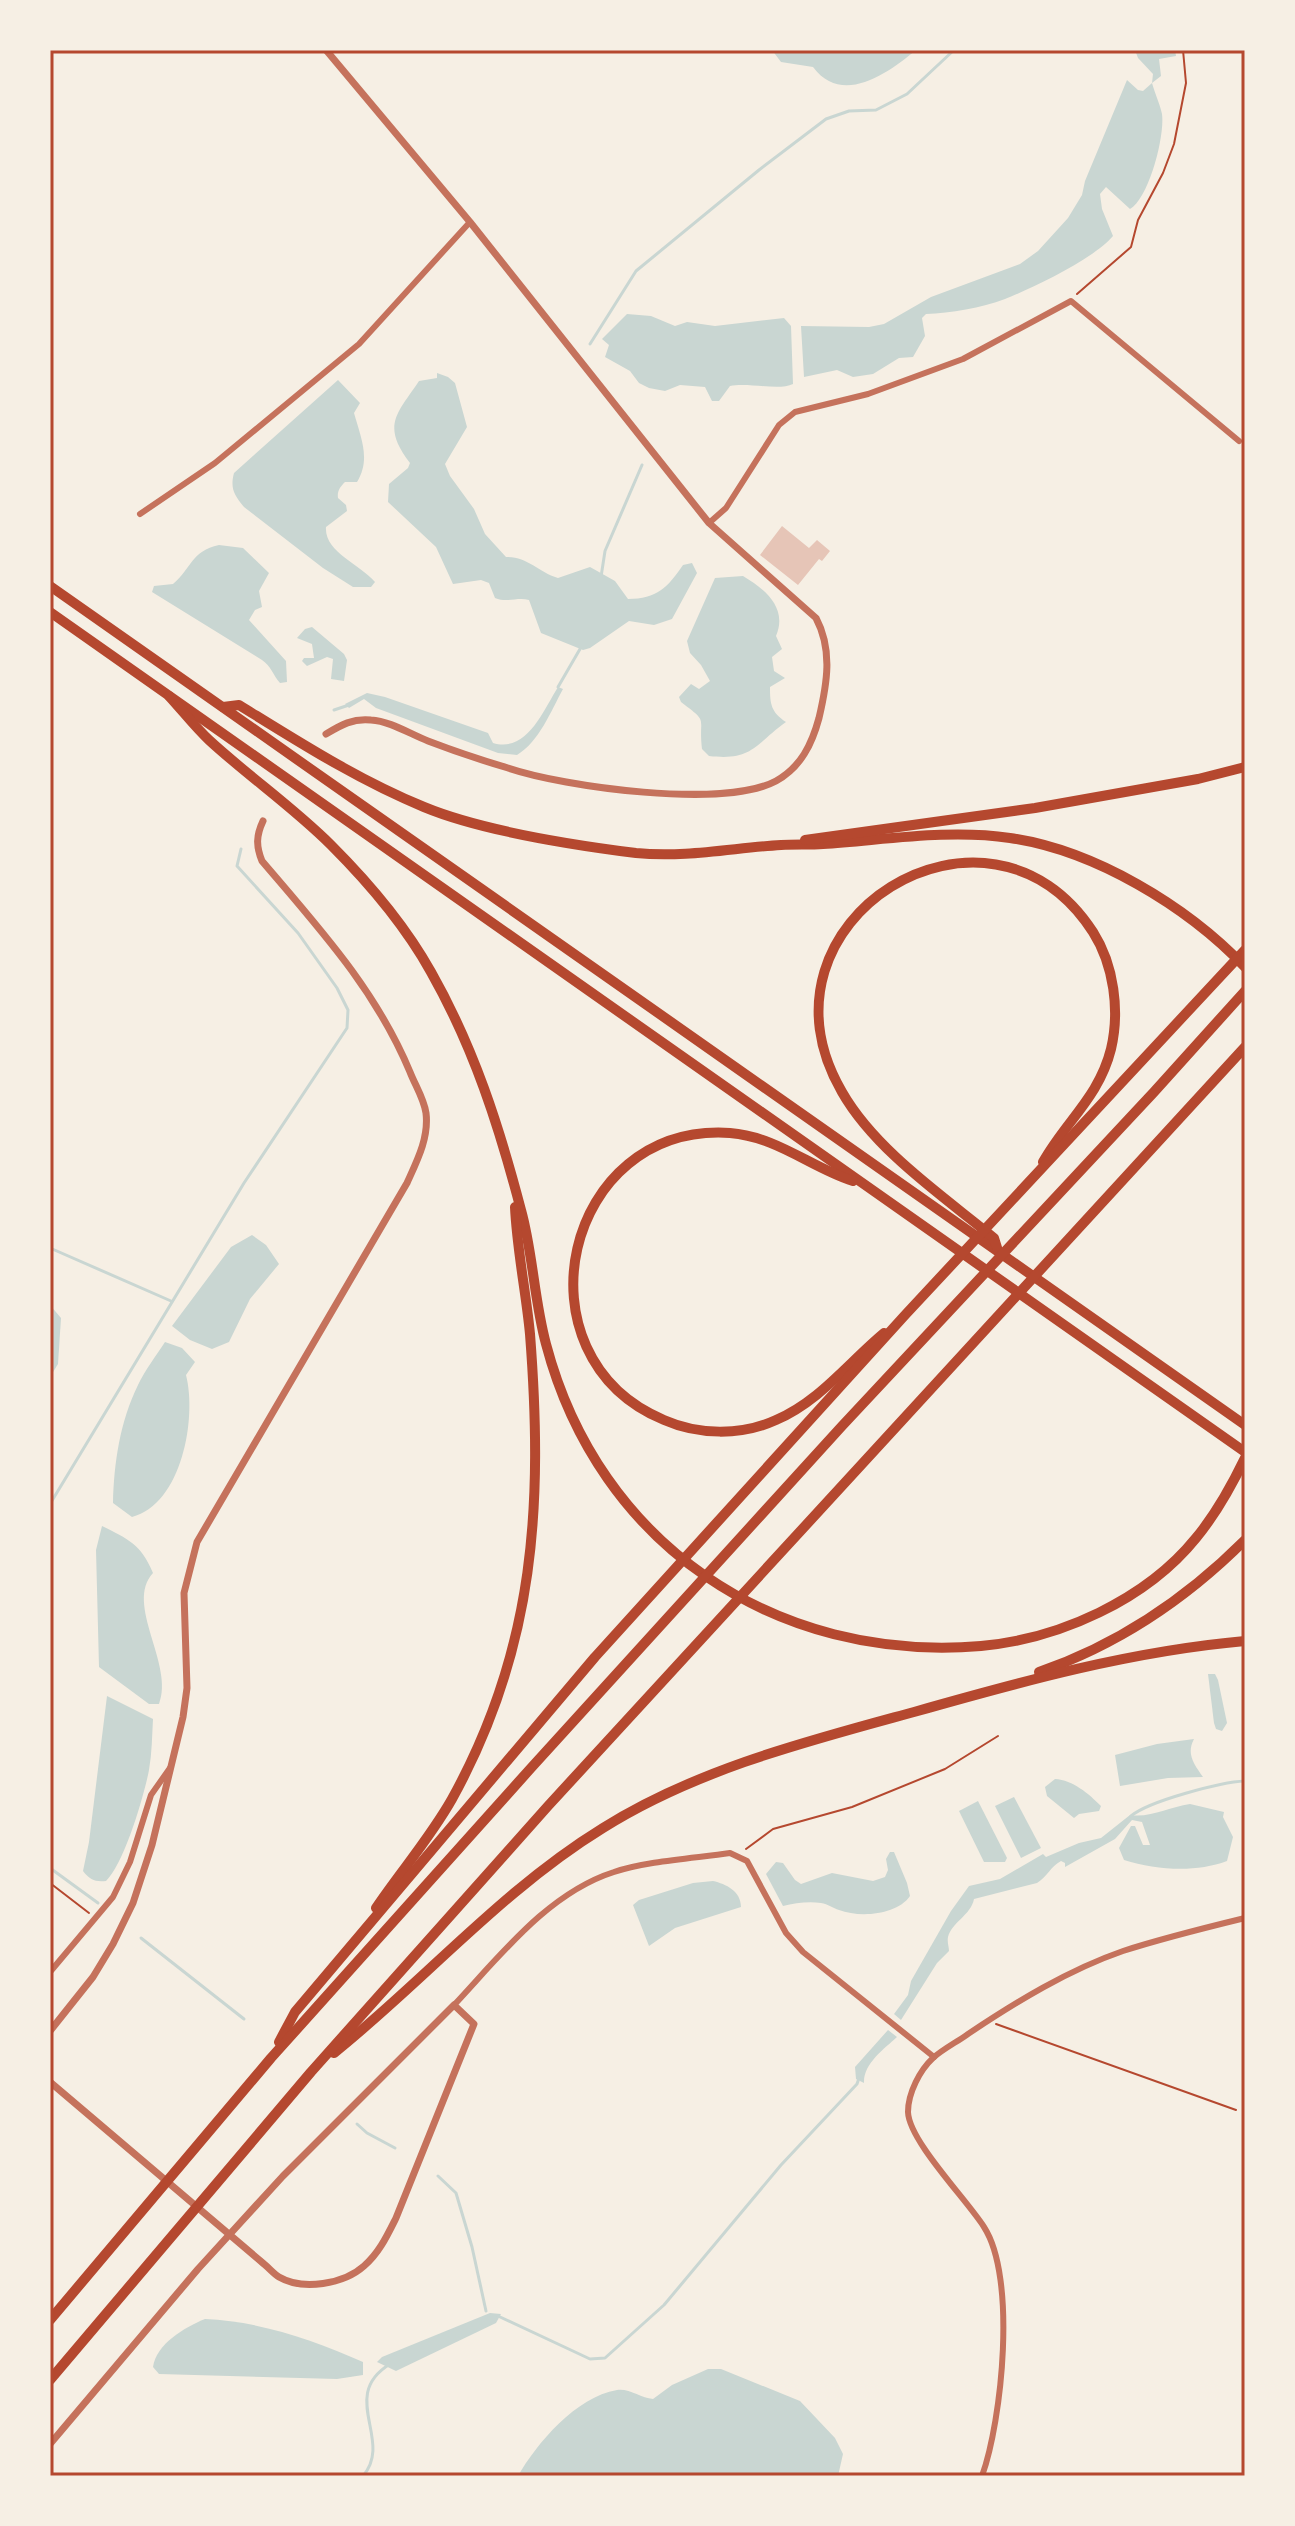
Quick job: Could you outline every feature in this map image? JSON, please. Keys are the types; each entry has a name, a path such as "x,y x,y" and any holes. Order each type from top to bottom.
{"highway":[{"path":"50,586 1245,1425"},
{"path":"50,612 1245,1455 1215,1513 1194,1541 1164,1570 1105,1609 1073,1624 995,1645 958,1648 874,1645 830,1635 762,1611 691,1566 653,1534 610,1483 591,1452 561,1387 546,1344 522,1211 495,1113 469,1044 422,958 367,885 331,845 210,741 169,696"},
{"path":"223,707 239,705 339,767 426,808 570,843 640,853 704,853 780,845 949,836 1012,838 1083,859 1137,884 1187,915 1245,967"},
{"path":"780,845 864,830 1035,808 1198,779 1245,767"},
{"path":"998,1251 994,1238 918,1176 856,1113 833,1075 820,1029 822,983 835,946 850,921 867,902 889,886 912,875 960,863 1012,870 1059,894 1087,923 1099,942 1107,963 1114,1002 1114,1030 1107,1064 1086,1105 1050,1150 1034,1178"},
{"path":"271,2058 295,2012 595,1657 906,1314 1245,950"},
{"path":"50,2320 271,2058 842,1426 1245,991"},
{"path":"50,2380 311,2072 558,1795 1245,1047"},
{"path":"866,1186 835,1175 804,1156 752,1137 730,1133 706,1134 679,1138 660,1146 642,1155 607,1186 584,1223 572,1271 577,1322 595,1364 626,1399 677,1426 708,1432 752,1429 797,1410 826,1388 906,1314"},
{"path":"340,1961 426,1841 452,1799 480,1743 506,1673 517,1632 535,1516 535,1440 529,1333 515,1189"},
{"path":"985,1692 1087,1652 1151,1617 1185,1594 1245,1540"},
{"path":"311,2072 377,2019 468,1932 552,1862 603,1827 644,1804 742,1762 985,1692 1143,1653 1245,1641"}],"street":[{"path":"326,50 470,222 709,523 810,611 823,631 827,652 827,677 814,737 802,760 775,782 753,789 706,793 595,788 512,770 375,720 346,722 326,734"},
{"path":"140,514 215,463 359,344 470,222"},
{"path":"709,523 726,508 779,425 795,412 868,394 963,359 1071,301 1239,441"},
{"path":"50,2031 93,1977 113,1944 133,1903 152,1845 183,1717 187,1688 184,1593 197,1542 407,1183 423,1146 426,1130 426,1110 402,1053 376,1006 347,960 262,861 257,833 263,821"},
{"path":"50,1972 113,1897 122,1881 151,1795 171,1766"},
{"path":"50,2444 198,2269 283,2176 523,1932 552,1907 589,1882 616,1871 730,1853 739,1856 747,1861 786,1933 803,1952 934,2057"},
{"path":"982,2476 996,2423 1003,2333 998,2263 986,2230 919,2138 908,2114 914,2087 934,2057 1019,2002 1078,1970 1123,1951 1245,1918"},
{"path":"50,2082 280,2278 299,2284 320,2284 343,2278 362,2268 382,2245 396,2218 474,2024 454,2005"}],"path":[{"path":"1071,301 1131,247 1138,220 1163,173 1174,144 1186,83 1183,50"},
{"path":"739,1856 773,1829 852,1807 928,1777 998,1736"},
{"path":"50,1883 96,1918"},
{"path":"999,2025 1236,2110"}],"shaded area":[{"path":"772,50 916,50 878,76 851,85 837,84 813,67 781,62"},
{"path":"1135,50 1175,50 1176,56 1159,59 1161,76 1152,83 1153,74"},
{"path":"1127,80 1143,91 1152,83 1162,114 1161,137 1154,166 1143,193 1130,209 1106,187 1100,194 1102,209 1113,236 1104,245 1063,272 1005,299 966,310 926,314 922,318 925,336 913,357 899,358 873,374 853,377 837,370 804,377 801,326 869,327 884,324 931,297 1020,264 1038,251 1068,218 1082,195"},
{"path":"627,314 651,316 675,326 687,322 715,326 784,318 791,326 793,384 780,387 730,386 719,401 712,401 705,387 680,385 665,391 649,388 639,383 630,371 605,357 609,345 602,339"},
{"path":"437,373 455,383 467,427 445,464 474,509 485,534 506,557 520,559 558,578 590,567 615,581 628,599 654,594 672,580 683,565 692,563 697,573 672,619 654,625 629,621 583,650 541,633 529,600 495,598 489,583 481,580 453,584 436,547 388,502 389,484 410,463 396,439 395,420 419,381 437,378"},
{"path":"338,380 360,403 354,413 364,457 357,482 345,482 339,489 338,498 346,505 347,511 326,527 327,536 337,551 369,575 375,582 371,587 353,587 323,568 244,507 233,487 234,473"},
{"path":"219,545 243,548 269,573 259,591 262,607 255,610 249,620 286,661 287,682 280,683 262,660 152,592 154,586 173,584 197,556"},
{"path":"743,576 766,593 777,608 779,626 776,636 782,649 772,657 774,671 785,678 770,687 770,698 774,711 786,722 744,754 709,756 702,749 701,721 679,697 691,684 699,689 710,681 690,653 687,641 715,578"},
{"path":"312,627 344,654 347,660 344,681 331,679 333,659 327,657 307,666 302,661 304,658 314,658 312,644 297,638 305,629"},
{"path":"558,687 563,689 544,725 532,742 517,755 498,753 376,708 364,699 349,708 345,704 367,693 385,697 488,733 493,743 505,744 515,742 533,728"},
{"path":"252,1235 266,1245 279,1264 250,1299 229,1342 212,1349 190,1340 172,1326 231,1247"},
{"path":"50,1305 61,1318 58,1364 50,1377"},
{"path":"165,1342 182,1348 195,1362 186,1375 189,1393 187,1435 174,1478 163,1495 149,1509 132,1517 113,1503 119,1442 138,1385"},
{"path":"102,1526 133,1544 144,1555 153,1573 146,1586 144,1601 161,1671 159,1704 149,1704 99,1667 96,1550"},
{"path":"1208,1674 1215,1674 1218,1680 1227,1723 1222,1731 1216,1729 1214,1723"},
{"path":"107,1696 153,1719 149,1770 132,1829 113,1872 106,1881 99,1881 83,1871"},
{"path":"1194,1739 1191,1754 1203,1777 1168,1778 1120,1786 1115,1755 1157,1744"},
{"path":"1055,1779 1086,1792 1101,1806 1099,1811 1079,1814 1074,1818 1047,1796 1045,1787"},
{"path":"1014,1797 1041,1848 1021,1858 995,1806"},
{"path":"978,1801 1007,1858 1005,1862 984,1862 959,1811"},
{"path":"1190,1804 1224,1812 1223,1817 1233,1837 1227,1861 1176,1869 1124,1860 1119,1848 1131,1826 1135,1826 1143,1845 1150,1845 1142,1822 1132,1820 1115,1839 1065,1867 1061,1861 1037,1883 974,1899 969,1910 950,1932 949,1951 937,1963 901,2020 894,2014 908,1995 911,1981 951,1911 969,1886 1000,1879 1043,1854 1046,1857 1079,1843 1101,1838 1130,1815 1153,1814"},
{"path":"890,1852 894,1852 910,1896 896,1907 878,1913 848,1912 816,1902 783,1906 766,1874 776,1862 783,1863 801,1884 832,1873 873,1881 885,1877 888,1870 886,1859"},
{"path":"713,1881 728,1886 736,1893 741,1907 675,1928 649,1946 633,1905 639,1900 693,1883"},
{"path":"888,2030 897,2037 871,2063 864,2083 856,2079 855,2067"},
{"path":"490,2313 501,2314 496,2323 396,2371 377,2362 382,2357"},
{"path":"205,2319 245,2323 325,2346 363,2362 363,2375 337,2379 159,2374 153,2367 165,2344"},
{"path":"708,2369 721,2369 800,2401 835,2438 843,2454 838,2476 518,2476 559,2423 587,2402 617,2390 653,2399 672,2385"}],"building":[{"path":"782,526 809,548 817,540 830,551 822,561 819,559 798,585 760,555"}],"waterway":[{"path":"590,344 636,271 759,170 826,119 849,111 876,110 907,94 954,50"},
{"path":"601,577 605,551 642,465"},
{"path":"558,687 580,649"},
{"path":"334,710 349,705"},
{"path":"50,1504 244,1183 347,1028 348,1010 337,988 298,933 237,866 241,849"},
{"path":"50,1248 171,1301"},
{"path":"1131,1816 1153,1804 1186,1793 1245,1781"},
{"path":"50,1868 98,1903"},
{"path":"141,1938 244,2019"},
{"path":"498,2316 590,2359 605,2358 664,2305 781,2165 857,2084 859,2078"},
{"path":"357,2124 395,2148"},
{"path":"438,2176 456,2193 486,2311"},
{"path":"363,2476 371,2462 373,2448 368,2390 375,2377 390,2364"}]}
